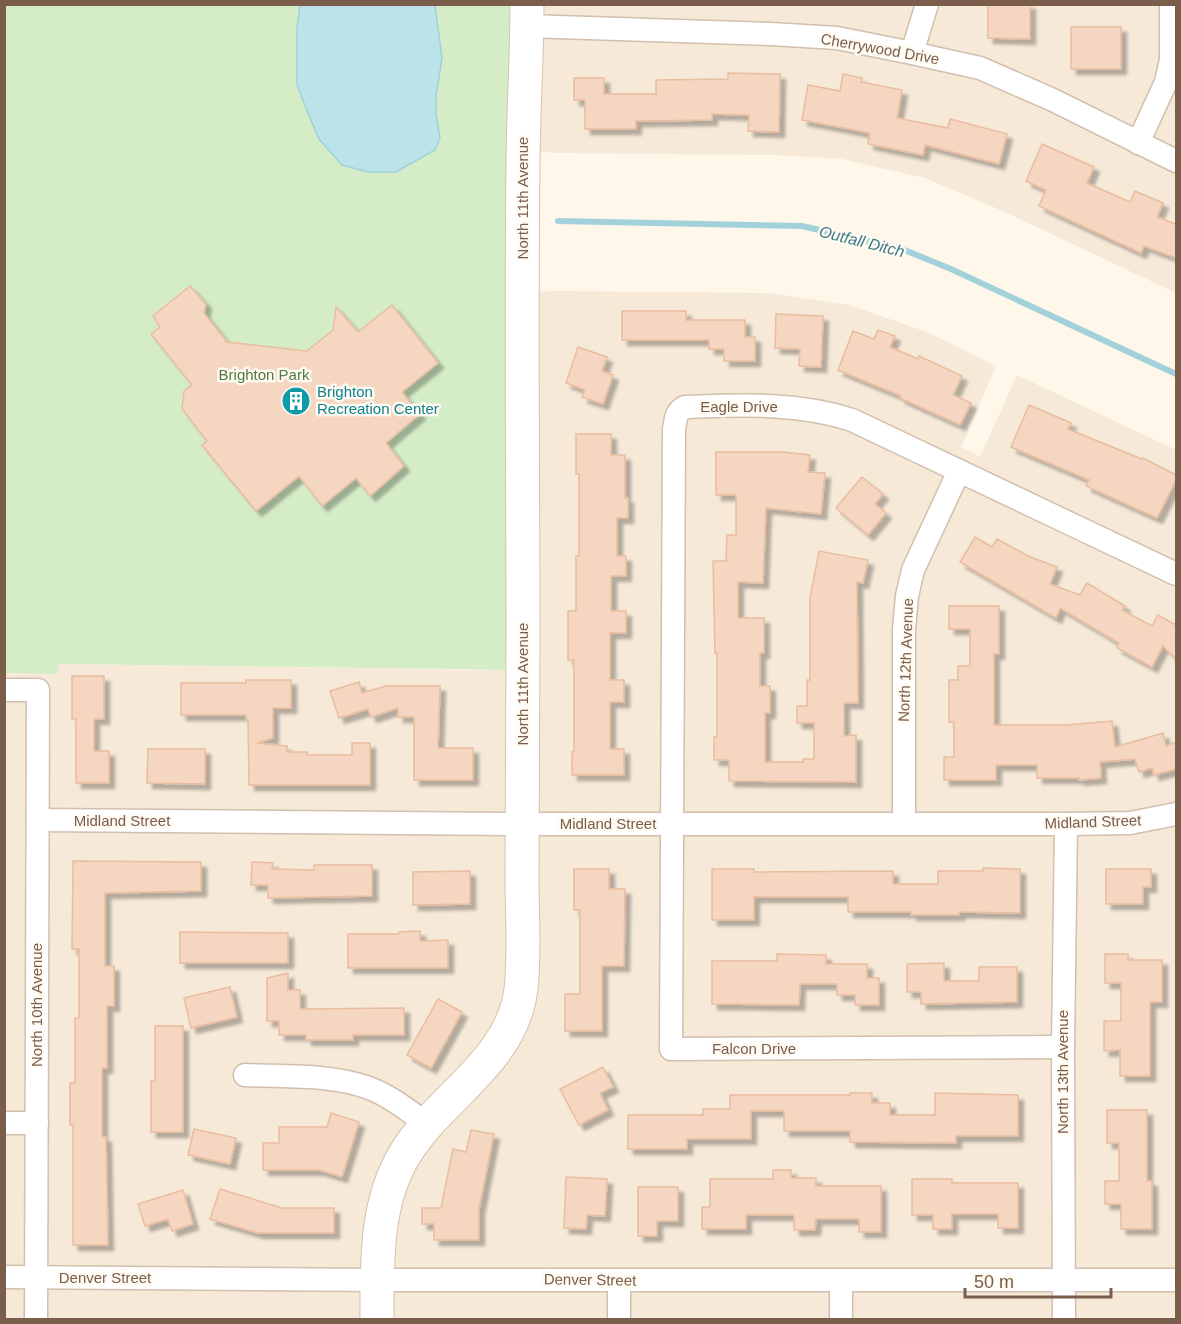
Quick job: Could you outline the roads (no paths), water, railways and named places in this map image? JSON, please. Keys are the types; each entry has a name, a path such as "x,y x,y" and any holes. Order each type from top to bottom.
{"street":[{"path":"912,53 927,4"},
{"path":"1138,143 1166,82 1171,60 1171,4"},
{"name":"Cherrywood Drive","path":"527,15 837,38 980,68 1053,100 1176,161"},
{"name":"North 11th Avenue","path":"377,1320 381,1217 387,1192 395,1173 406,1152 427,1124 485,1066 499,1048 517,1008 521,979 523,824 522,168 527,15"},
{"name":"Eagle Drive","path":"672,823 674,429 676,414 685,407 771,406 815,410 852,420 1176,574"},
{"name":"North 12th Avenue","path":"904,824 904,629 907,596 913,570 959,471"},
{"name":"North 10th Avenue","path":"4,690 38,690 36,1320"},
{"name":"Midland Street","path":"38,820 523,824 1066,824 1130,823 1176,814"},
{"name":"Falcon Drive","path":"672,823 671,1049 1063,1047"},
{"name":"North 13th Avenue","path":"1064,1320 1063,1047 1066,824"},
{"path":"245,1075 352,1083 383,1094 427,1124"},
{"path":"4,1123 37,1123"},
{"name":"Denver Street","path":"4,1277 619,1281 1176,1280"},
{"path":"619,1281 619,1320"},
{"path":"841,1281 841,1320"}],"water":[{"path":"300,5 435,5 442,58 436,97 440,139 435,150 396,172 368,172 342,165 319,139 297,85 297,28"}],"waterway":[{"name":"Outfall Ditch","path":"558,221 802,226 902,249 951,269 1176,374"}],"place":[{"name":"Brighton Recreation Center","path":"296,401"}],"park label":[{"name":"Brighton Park","path":"264,375"}]}
